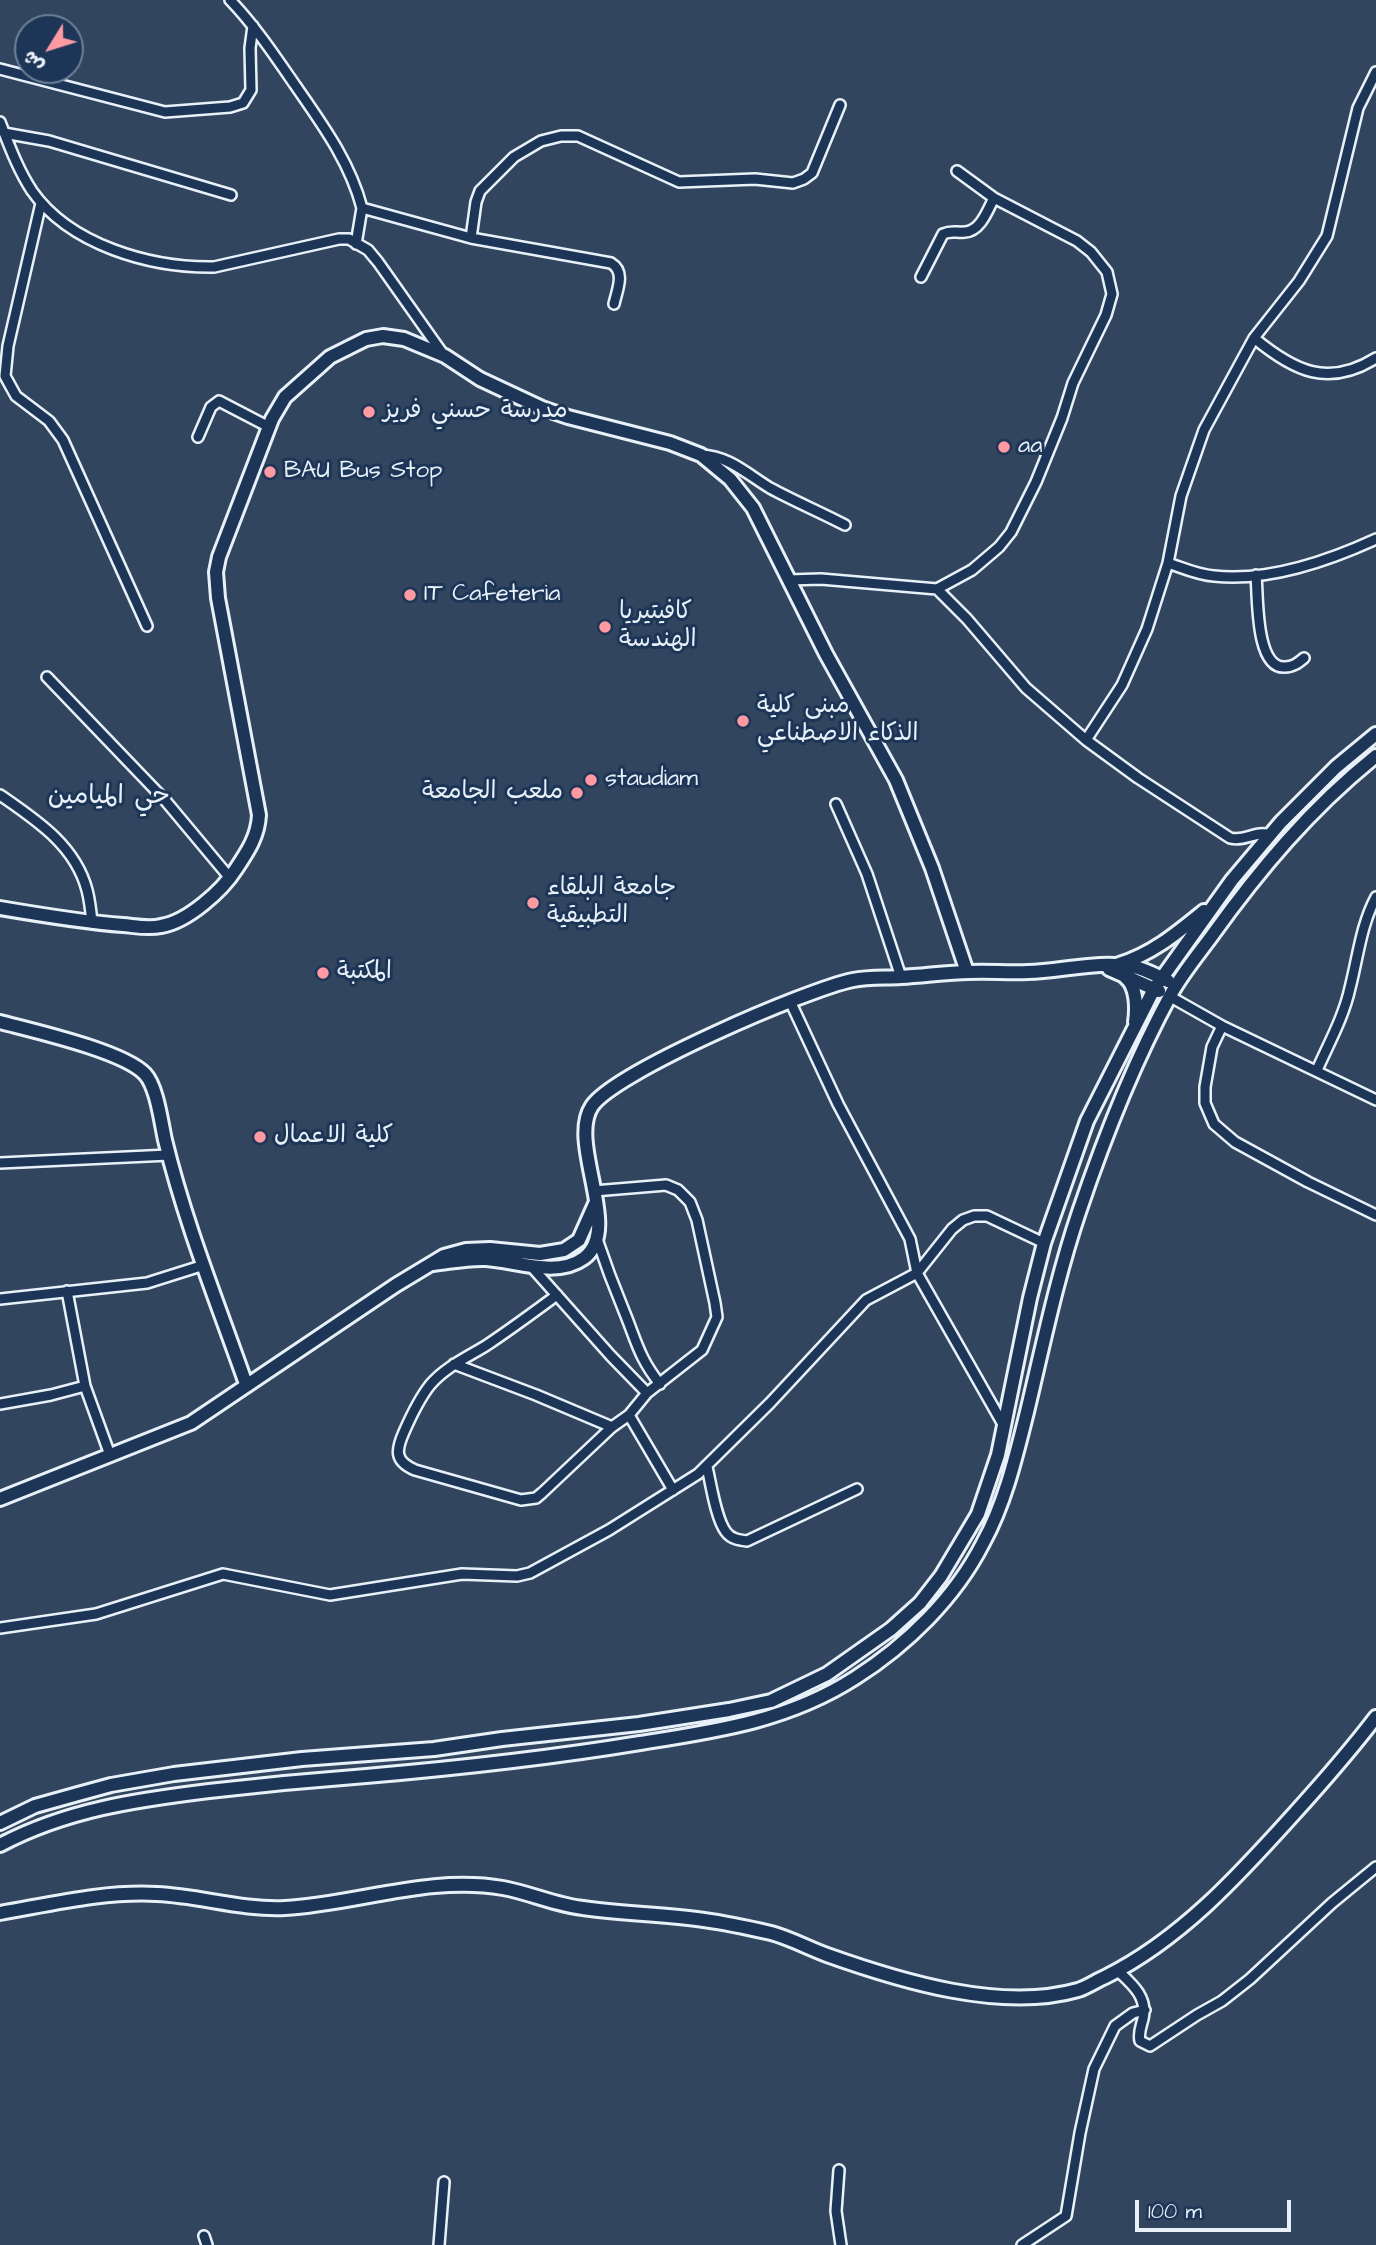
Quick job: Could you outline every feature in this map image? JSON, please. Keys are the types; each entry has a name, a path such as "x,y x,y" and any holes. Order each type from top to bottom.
{"street":[{"path":"230,0 253,26 325,127 353,179 362,208 356,244"},
{"path":"0,69 164,112 230,107 243,103 251,90 250,48 253,26"},
{"path":"1086,740 1122,685 1147,629 1168,563 1181,496 1204,430 1254,338 1306,272 1327,236 1358,108 1376,72"},
{"path":"471,238 475,202 480,191 514,157 541,141 561,136 578,136 679,182 755,179 793,183 812,173 841,105"},
{"path":"0,122 27,183 41,203 71,229 101,246 189,267 214,267 349,239 368,250 378,262 445,356"},
{"path":"4,133 49,141 231,195"},
{"path":"788,580 821,579 937,589 972,570 999,547 1011,532 1036,482 1073,383 1106,315 1112,294 1107,272 1091,252 1077,241 994,198 957,171"},
{"path":"921,277 943,234 967,232 976,228 994,198"},
{"path":"41,203 9,346 5,376 16,396 49,421 63,440 147,626"},
{"path":"362,208 471,238 615,265 620,274 614,304"},
{"path":"0,908 92,923 152,927 170,924 184,917 216,893 230,878 252,844 259,815 240,704 226,645 216,572 226,538 277,409 297,384 330,357 366,339 383,336 404,339 445,356 480,379 542,408 670,443 702,455 743,493 826,654 896,780 932,868 967,972"},
{"path":"1254,338 1282,359 1311,373 1325,375 1344,372 1376,358"},
{"path":"198,437 211,407 219,401 269,427"},
{"path":"702,455 714,455 732,462 770,487 845,525"},
{"path":"1168,563 1200,574 1256,575 1298,567 1376,539"},
{"path":"1256,575 1261,629 1268,657 1271,662 1285,667 1294,666 1304,658"},
{"path":"937,589 967,619 1026,688 1086,740 1225,836 1241,840 1259,833 1270,835"},
{"path":"47,677 164,799 230,878"},
{"path":"0,1823 35,1807 111,1785 174,1774 302,1759 435,1749 729,1710 771,1700 827,1674 891,1629 920,1603 942,1576 978,1514 998,1455 1044,1243 1087,1121 1135,1025 1158,983 1217,900 1270,835 1336,767 1376,734"},
{"path":"0,1845 75,1814 115,1804 258,1785 491,1765 748,1725 788,1712 828,1693 887,1656 912,1634 961,1578 984,1543 1014,1465 1062,1267 1078,1213 1107,1136 1172,991 1243,892 1294,831 1376,755"},
{"path":"0,795 41,823 61,844 75,864 87,889 92,923"},
{"path":"836,804 867,874 901,977"},
{"path":"1317,1070 1346,1002 1358,948 1376,897"},
{"path":"1116,969 1159,947 1217,900"},
{"path":"433,1264 484,1259 559,1267 573,1264 585,1257 593,1249 600,1222 594,1198 585,1122 594,1103 649,1066 790,1001 854,979 967,972 1027,972 1095,966 1116,969 1134,967 1222,1026 1376,1100"},
{"path":"1116,969 1129,980 1134,991 1135,1025"},
{"path":"790,1001 838,1104 910,1238 918,1273 1004,1426"},
{"path":"0,1022 104,1052 132,1063 150,1080 169,1155 246,1384"},
{"path":"1222,1026 1212,1047 1205,1087 1205,1102 1214,1124 1236,1142 1283,1169 1376,1215"},
{"path":"0,1163 169,1155"},
{"path":"557,1295 485,1346 454,1364 431,1383 398,1444 399,1457 407,1466 514,1499 529,1500 542,1493 612,1427 629,1415 647,1393 702,1350 717,1317 697,1220 690,1202 678,1190 666,1185 594,1198"},
{"path":"0,1499 191,1423 396,1284 444,1256 466,1250 490,1249 540,1254 564,1250 579,1240 594,1198"},
{"path":"0,1628 96,1614 223,1574 330,1595 461,1574 517,1576 530,1573 609,1530 707,1467 771,1403 866,1300 918,1273 952,1228 974,1216 987,1216 1044,1243"},
{"path":"597,1238 637,1350 660,1384"},
{"path":"0,1299 147,1283 204,1265"},
{"path":"530,1265 647,1393"},
{"path":"66,1291 85,1386 110,1455"},
{"path":"454,1364 612,1427"},
{"path":"0,1404 85,1386"},
{"path":"629,1415 673,1490"},
{"path":"707,1467 721,1521 727,1533 736,1539 747,1541 857,1489"},
{"path":"0,1913 93,1897 134,1894 161,1894 251,1908 272,1908 307,1906 410,1889 452,1885 478,1886 501,1888 579,1908 706,1920 776,1934 862,1967 945,1989 1008,1999 1053,1995 1080,1989 1118,1971 1155,1948 1207,1905 1292,1815 1376,1717"},
{"path":"435,1749 438,1769"},
{"path":"1118,1971 1135,1987 1143,2001 1145,2010 1139,2035 1140,2041 1150,2046 1241,1987 1332,1903 1376,1867"},
{"path":"1022,2245 1066,2217 1094,2069 1115,2026 1133,2013 1145,2010"},
{"path":"839,2170 836,2211 841,2245"},
{"path":"439,2245 444,2182"}],"place":[{"name":"مدرسة حسني فريز","path":"369,412"},
{"name":"aa","path":"1004,447"},
{"name":"BAU Bus Stop","path":"270,472"},
{"name":"IT Cafeteria","path":"410,595"},
{"name":"كافيتيريا الهندسة","path":"605,627"},
{"name":"مبنى كلية الذكاء الاصطناعي","path":"743,721"},
{"name":"staudiam","path":"591,780"},
{"name":"ملعب الجامعة","path":"577,793"},
{"name":"جامعة البلقاء التطبيقية","path":"533,903"},
{"name":"المكتبة","path":"323,973"},
{"name":"كلية الاعمال","path":"260,1137"}],"district":[{"name":"حي الميامين","path":"109,798"}]}
